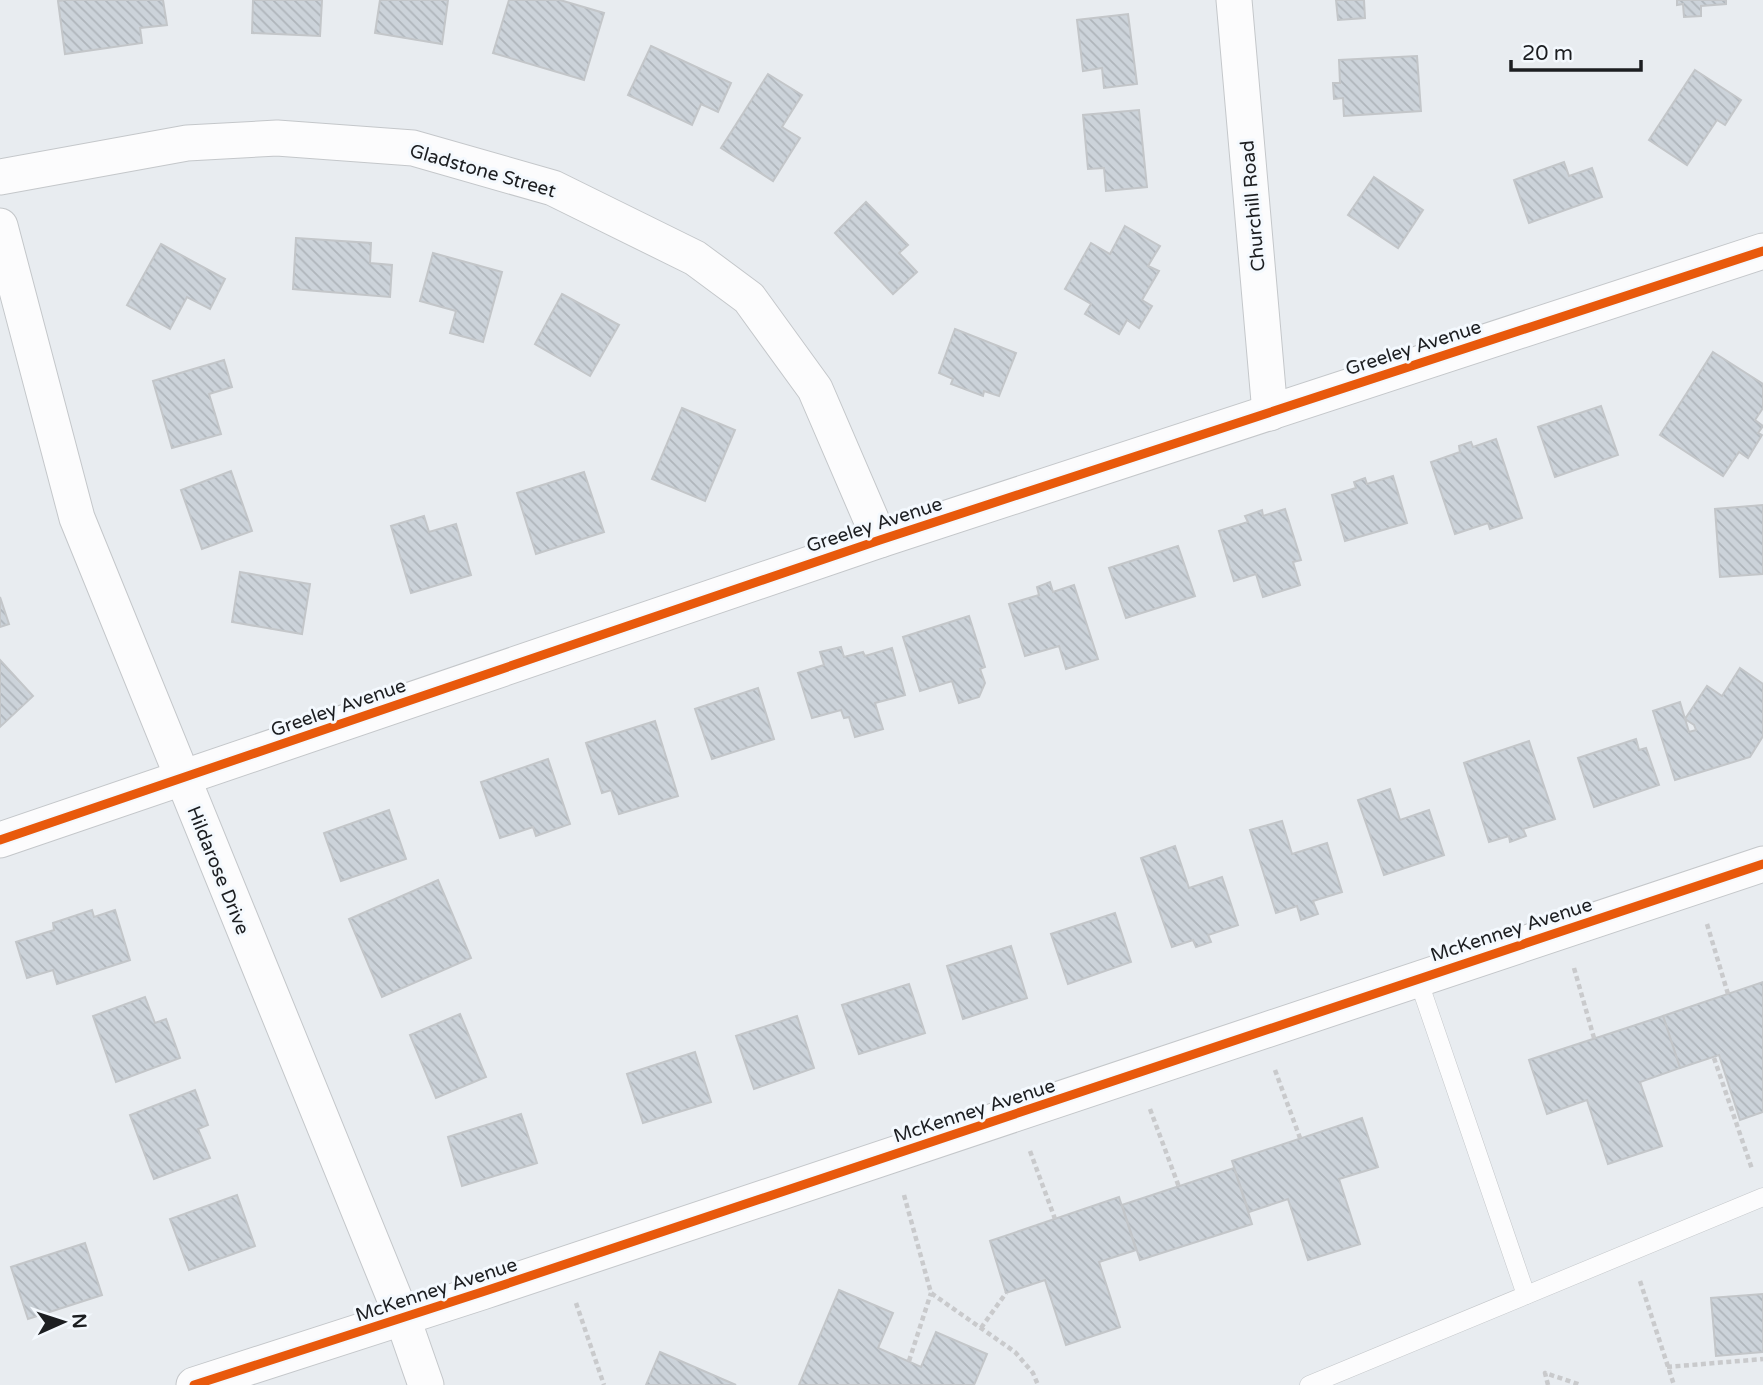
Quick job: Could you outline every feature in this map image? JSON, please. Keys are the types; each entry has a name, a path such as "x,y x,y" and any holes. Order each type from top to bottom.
{"street":[{"name":"Churchill Road","path":"1234,0 1270,413"},
{"name":"Gladstone Street","path":"0,177 187,142 277,138 413,148 553,188 695,258 749,298 814,389 880,540"},
{"name":"Hildarose Drive","path":"0,226 77,518 403,1319 426,1385"},
{"name":"Greeley Avenue","path":"0,840 880,540 1763,251"},
{"name":"McKenney Avenue","path":"194,1385 403,1319 1763,864"}],"lane":[{"path":"1418,979 1526,1295"},
{"path":"1309,1385 1762,1197"}],"path":[{"path":"1694,887 1728,994"},
{"path":"1563,931 1594,1038"},
{"path":"1262,1031 1300,1138"},
{"path":"1714,1058 1762,1197"},
{"path":"1139,1072 1156,1128 1179,1186"},
{"path":"1018,1113 1055,1219"},
{"path":"904,1195 930,1293 909,1361"},
{"path":"565,1264 604,1385"},
{"path":"1638,1273 1674,1385"},
{"path":"930,1293 1015,1352 1033,1374 1038,1385"},
{"path":"981,1328 1006,1293"},
{"path":"1667,1367 1763,1359"},
{"path":"1548,1385 1545,1373 1581,1385"}],"building":[{"path":"163,0 167,25 140,28 142,43 65,54 58,1"},
{"path":"253,0 322,0 320,36 252,33"},
{"path":"380,0 448,0 442,44 375,33"},
{"path":"509,0 560,0 604,13 584,80 493,53"},
{"path":"1336,0 1364,0 1365,18 1338,20"},
{"path":"1677,0 1726,0 1726,4 1701,6 1701,16 1684,17 1683,4 1677,5"},
{"path":"1128,14 1137,84 1104,88 1102,68 1083,71 1077,20"},
{"path":"651,46 731,83 718,112 701,104 692,125 628,95"},
{"path":"1417,56 1421,111 1344,116 1343,98 1334,99 1333,83 1340,83 1339,60"},
{"path":"1695,70 1741,100 1725,125 1717,120 1687,165 1649,140"},
{"path":"768,74 802,95 782,127 800,138 773,181 721,148"},
{"path":"1139,110 1147,187 1106,191 1104,168 1088,169 1083,115"},
{"path":"1564,162 1569,176 1592,168 1602,197 1529,223 1514,180"},
{"path":"1374,177 1423,210 1398,248 1348,215"},
{"path":"866,202 908,245 899,253 917,272 893,294 835,233"},
{"path":"1125,226 1160,246 1148,266 1159,271 1142,300 1152,306 1139,328 1127,320 1119,334 1085,314 1091,304 1065,289 1091,243 1110,254"},
{"path":"296,238 371,243 370,263 392,265 390,297 293,289"},
{"path":"161,244 225,279 210,309 187,297 170,329 127,305"},
{"path":"433,253 502,272 483,342 450,333 456,311 420,301"},
{"path":"562,294 619,325 590,376 535,344"},
{"path":"955,329 1016,353 999,396 984,391 983,396 951,384 953,379 939,373"},
{"path":"1713,352 1763,384 1763,408 1755,420 1763,426 1758,433 1762,435 1748,458 1739,452 1723,476 1660,435"},
{"path":"224,360 232,387 209,394 221,434 172,448 153,381"},
{"path":"1601,406 1618,455 1555,477 1538,427"},
{"path":"682,408 735,430 705,501 652,479"},
{"path":"1496,439 1522,518 1490,529 1488,523 1455,534 1431,462 1460,452 1459,446 1471,442 1473,447"},
{"path":"231,471 252,531 202,549 181,490"},
{"path":"584,472 604,532 536,554 517,493"},
{"path":"1393,476 1407,523 1345,541 1332,495 1356,488 1354,482 1365,478 1367,484"},
{"path":"1763,505 1763,574 1720,577 1715,509"},
{"path":"1285,509 1301,560 1293,562 1300,585 1263,597 1256,574 1234,581 1219,531 1248,522 1245,516 1262,510 1263,516"},
{"path":"424,516 429,532 456,524 471,575 411,593 391,526"},
{"path":"1178,546 1195,596 1126,618 1109,568"},
{"path":"240,572 310,584 302,634 232,622"},
{"path":"1050,582 1053,592 1074,585 1098,659 1066,669 1059,646 1025,656 1009,604 1039,595 1037,587"},
{"path":"0,597 9,624 0,627"},
{"path":"969,616 985,667 980,669 985,683 979,697 959,703 952,681 920,691 903,637"},
{"path":"841,647 844,657 863,652 865,656 892,648 905,695 875,703 883,729 855,737 849,717 844,718 841,710 812,718 798,673 824,665 820,652"},
{"path":"0,660 33,696 0,727"},
{"path":"1740,668 1763,684 1763,736 1750,757 1675,780 1653,711 1680,702 1685,719 1707,686 1722,696","holes":["1685,719 1694,725 1696,730 1689,732"]},
{"path":"758,688 774,739 712,759 695,709"},
{"path":"655,721 678,796 619,814 611,790 602,793 586,743"},
{"path":"1636,739 1639,750 1646,748 1659,785 1594,807 1578,758"},
{"path":"1529,741 1555,819 1523,829 1526,836 1510,842 1509,836 1489,842 1464,763"},
{"path":"548,759 570,824 536,836 533,827 500,838 481,782"},
{"path":"1390,789 1400,820 1429,810 1444,855 1384,875 1358,800"},
{"path":"389,810 406,859 341,881 324,833"},
{"path":"1282,821 1292,854 1327,843 1342,892 1313,901 1318,914 1301,920 1297,906 1276,913 1250,830"},
{"path":"1175,846 1189,888 1222,877 1238,925 1208,935 1211,942 1196,947 1193,940 1172,947 1141,858"},
{"path":"438,880 471,958 382,997 349,919"},
{"path":"92,910 94,917 115,910 130,960 57,984 53,970 27,978 16,942 54,930 53,923"},
{"path":"1115,913 1131,962 1068,984 1051,934"},
{"path":"1011,946 1027,998 963,1019 947,966"},
{"path":"1763,982 1763,1112 1740,1120 1719,1055 1680,1068 1663,1016"},
{"path":"909,984 925,1033 859,1054 842,1005"},
{"path":"145,997 155,1023 166,1019 180,1058 116,1082 93,1016"},
{"path":"460,1014 486,1077 436,1098 410,1035"},
{"path":"797,1016 814,1068 754,1089 736,1036"},
{"path":"1663,1016 1680,1068 1640,1082 1662,1146 1608,1164 1587,1100 1547,1114 1529,1060"},
{"path":"695,1052 711,1102 643,1123 627,1074"},
{"path":"195,1090 208,1125 198,1129 210,1158 154,1179 130,1115"},
{"path":"521,1114 537,1163 462,1186 448,1137"},
{"path":"1362,1118 1378,1167 1339,1179 1360,1244 1308,1260 1288,1199 1249,1212 1232,1161"},
{"path":"1234,1168 1252,1224 1140,1260 1122,1205"},
{"path":"237,1195 255,1246 189,1270 170,1219"},
{"path":"1119,1197 1136,1250 1099,1262 1120,1327 1066,1345 1045,1280 1006,1293 990,1241"},
{"path":"85,1243 102,1295 28,1319 11,1267"},
{"path":"839,1290 893,1313 878,1348 921,1367 936,1332 987,1354 974,1385 799,1385"},
{"path":"1763,1294 1763,1352 1716,1356 1711,1298"},
{"path":"660,1352 736,1385 646,1385"}],"cycle path":[{"path":"0,840 880,540 1763,251"},
{"path":"194,1385 482,1292 1763,864"}]}
